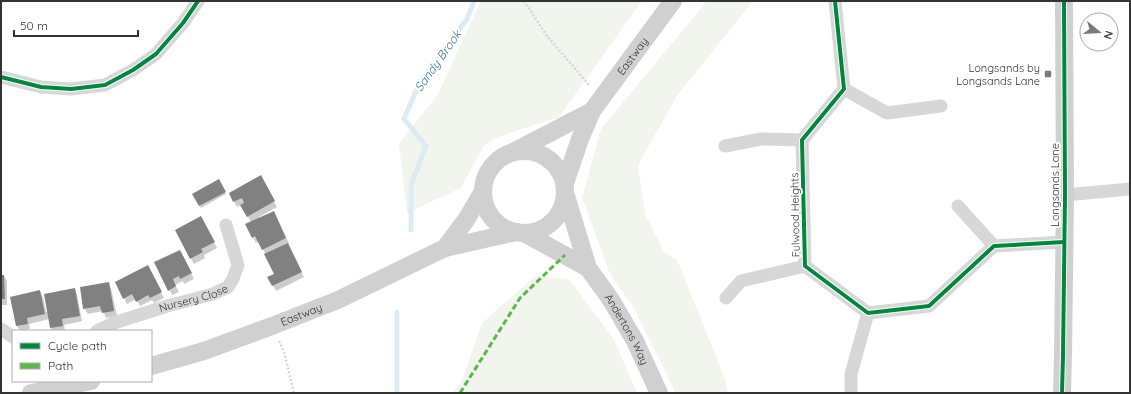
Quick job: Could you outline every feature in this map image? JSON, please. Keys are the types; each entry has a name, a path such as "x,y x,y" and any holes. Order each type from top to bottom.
{"main road":[{"name":"Eastway","path":"565,190 580,140 597,105 673,1"},
{"name":"Longsands Lane","path":"1062,393 1065,195 1064,1"},
{"name":"Eastway","path":"514,151 597,105"},
{"path":"527,150 540,153 552,160 560,171 565,190 563,208 556,218 547,226 536,231 520,233 502,227 492,218 485,205 483,191 485,178 492,166 502,157 514,151 527,150"},
{"name":"Andertons Way","path":"565,190 588,268 611,300 635,341 659,393"},
{"name":"Eastway","path":"445,248 466,220 483,191"},
{"name":"Eastway","path":"152,366 204,351 338,300 445,248 520,233"},
{"name":"Andertons Way","path":"520,233 588,268"},
{"path":"31,393 53,391 87,382"}],"street":[{"path":"1,77 41,87 72,89 105,85 133,70 156,54 183,23 198,1"},
{"path":"726,146 761,139 802,140 844,89 835,1"},
{"path":"844,89 888,113 941,106"},
{"name":"Fulwood Heights","path":"802,140 805,266"},
{"path":"1065,195 1130,190"},
{"path":"958,206 994,246"},
{"name":"Nursery Close","path":"98,330 114,323 167,306 213,294 228,287 233,279 238,265 226,225"},
{"path":"852,393 851,374 868,313 929,306 994,246 1064,242"},
{"name":"Fulwood Heights","path":"726,298 741,281 805,266 868,313"},
{"path":"1,329 12,336"}],"path":[{"path":"524,1 547,36 597,105"},
{"path":"272,326 284,352 294,393"}],"shaded area":[{"path":"481,1 642,1 559,117 498,137 484,145 461,188 407,213 399,144 438,94"},
{"path":"707,1 753,1 676,97 638,165 645,214 664,252 677,260 725,379 728,393 675,393 632,305 610,274 582,198 601,129"},
{"path":"535,276 569,279 613,338 637,393 452,393 462,381 482,323"}],"building":[{"path":"261,175 275,201 247,217 240,205 244,203 242,198 233,202 229,193"},
{"path":"219,179 226,192 199,206 192,194"},
{"path":"274,211 286,238 262,250 255,236 252,238 245,224"},
{"path":"201,216 215,242 201,249 203,252 190,259 175,230"},
{"path":"288,243 302,272 272,286 267,277 274,274 264,254"},
{"path":"180,250 192,273 180,279 179,276 173,279 176,286 168,291 154,262"},
{"path":"148,265 162,292 150,298 148,295 136,302 132,294 123,299 115,282"},
{"path":"1,275 4,275 5,299 1,299"},
{"path":"109,282 114,311 102,313 100,306 83,309 80,287"},
{"path":"75,288 80,316 62,319 63,326 50,328 44,294"},
{"path":"40,290 45,314 27,318 28,324 16,326 10,297"}],"waterway":[{"name":"Sandy Brook","path":"411,230 411,185 426,146 404,119 419,84 467,19 474,1"},
{"name":"Sandy Brook","path":"397,312 397,393"}],"marked path":[{"path":"460,393 520,298 565,255"}],"cycle path":[{"path":"1,77 41,87 71,89 105,85 133,70 156,54 183,23 198,1"},
{"path":"835,1 844,89 802,140 805,266 868,313 929,306 994,246 1064,242"},
{"path":"1062,393 1065,195 1064,1"}],"place":[{"name":"Longsands by Longsands Lane","path":"1048,74"}]}
